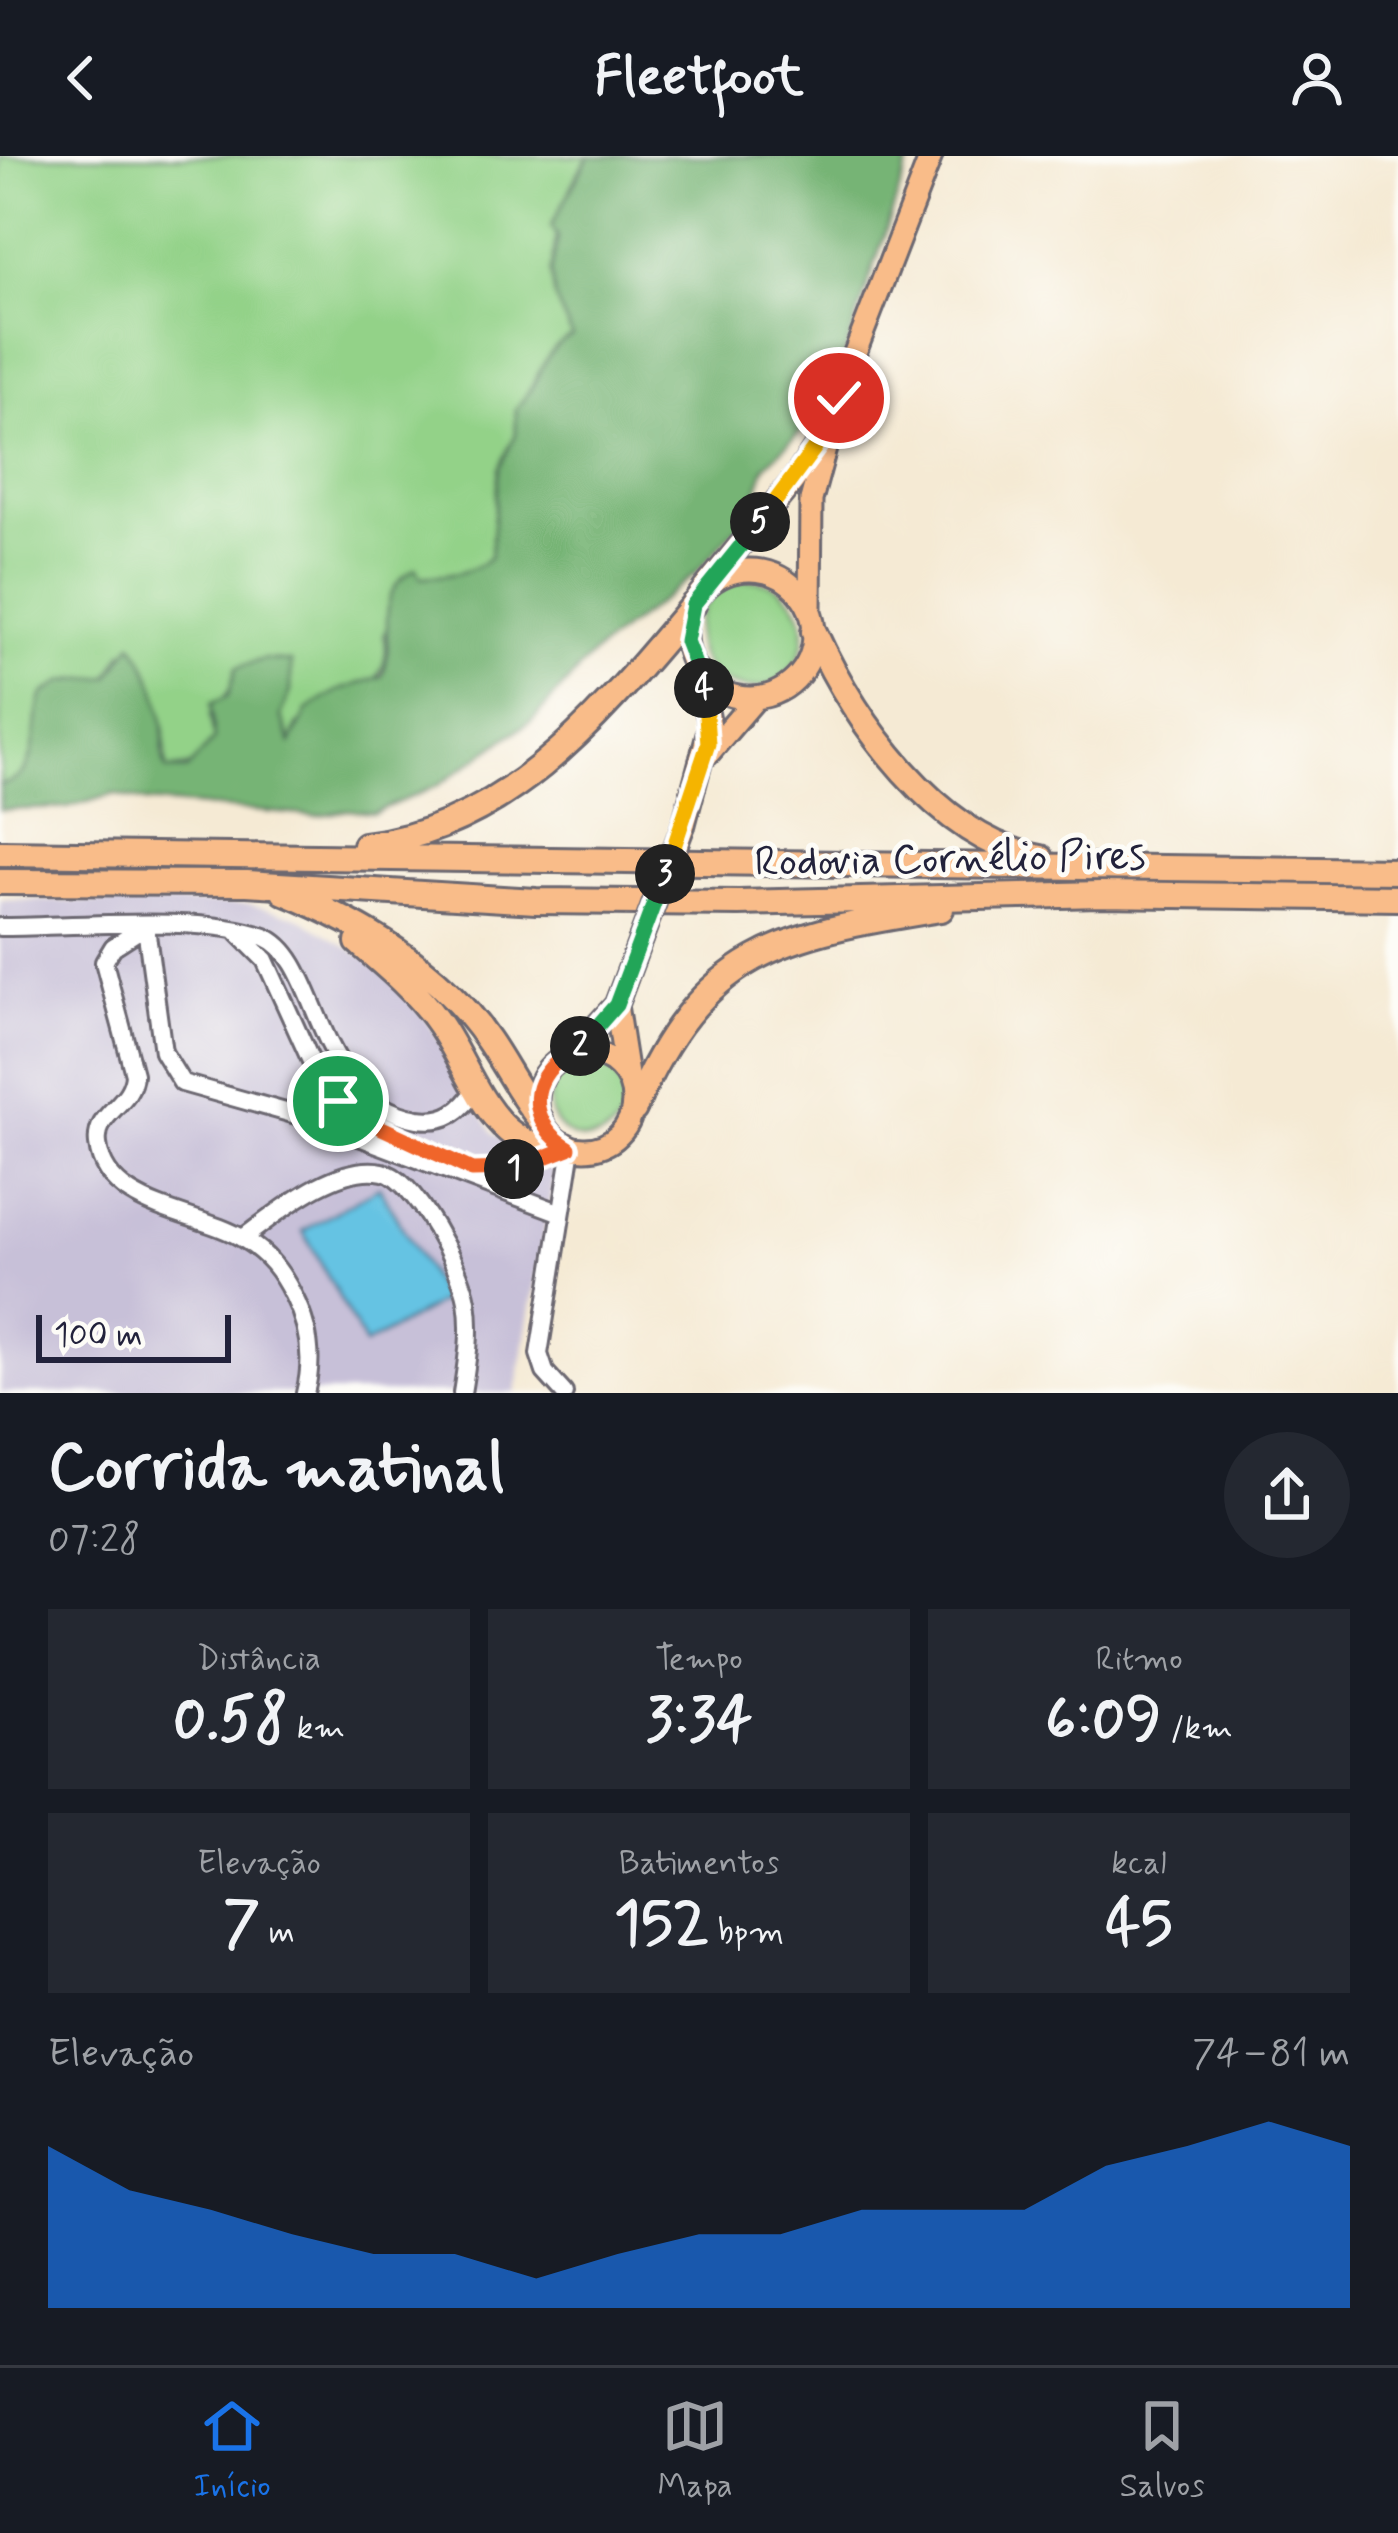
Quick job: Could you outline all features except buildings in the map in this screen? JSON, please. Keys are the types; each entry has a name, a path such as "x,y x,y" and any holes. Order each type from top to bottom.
{"highway":[{"path":"250,870 428,831 502,797 550,762 698,598"},
{"path":"812,622 840,686 883,746 937,804 1006,847 1033,856 1114,867"},
{"name":"Rodovia Cornélio Pires","path":"0,853 250,870 536,901 739,903 1031,895 1398,898"},
{"name":"Rodovia Cornélio Pires","path":"0,882 250,870 1114,867 1398,871"},
{"path":"250,870 420,967 460,1004 540,1119"},
{"path":"634,1109 657,1054 681,1020 738,966 784,942 839,926 1031,895"},
{"path":"310,903 418,998 512,1136 529,1144 569,1147"}],"main road":[{"path":"700,675 735,697 756,698 791,683 804,669 812,622 811,500 839,398 931,156"},
{"path":"616,1005 634,1109 617,1138 603,1147 569,1147 540,1119 538,1088 556,1062 570,1055 616,1005 684,824 704,760 709,708 686,641 698,598 794,480 839,398"},
{"path":"698,598 720,577 763,571 783,579 812,622"},
{"path":"704,760 756,698"},
{"path":"570,1055 602,1055 627,1076"}],"street":[{"path":"0,927 235,930 266,938 284,952 344,1070 384,1107 420,1119 453,1116 477,1088"},
{"path":"145,927 159,1034 173,1074 195,1090 314,1120 471,1174 526,1166 569,1147"},
{"path":"145,927 113,947 104,969 134,1074 131,1093 100,1124 98,1148 106,1169 140,1199 243,1238 281,1271 301,1310 311,1368 305,1393"},
{"path":"235,930 265,960 324,1082 354,1115 560,1213"},
{"path":"324,1082 344,1070"},
{"path":"134,1074 173,1074"},
{"path":"564,1393 545,1372 539,1354 569,1147"},
{"path":"381,1172 388,1148"},
{"path":"243,1238 315,1190 350,1176 381,1172 411,1193 466,1295 470,1330 462,1393"}],"shaded area":[{"path":"0,900 249,904 298,917 377,965 427,1019 493,1133 517,1148 557,1159 516,1393 0,1393"}],"green space":[{"path":"0,156 589,156 566,202 553,260 554,292 572,336 546,359 516,409 516,434 499,468 490,557 467,571 421,578 384,634 386,653 373,681 346,701 297,725 292,743 281,715 291,691 264,659 248,667 210,715 214,739 196,765 167,770 164,726 123,652 109,677 65,682 48,695 26,769 0,785"},
{"path":"589,156 911,156 832,392 813,420 766,465 749,513 696,573 593,654 534,719 437,786 373,813 348,810 316,816 145,802 114,794 67,808 0,810 0,785 24,772 30,761 43,694 64,681 109,677 133,643 159,702 167,770 187,770 214,739 211,704 228,696 236,668 264,659 291,662 291,691 281,715 291,743 308,709 337,691 382,676 388,648 388,605 401,579 416,568 421,577 458,573 490,557 499,468 516,434 516,409 546,360 572,336 555,299 551,272 558,237 551,226"},
{"path":"750,580 771,584 788,596 800,613 804,634 800,655 788,672 771,684 750,688 729,684 712,672 700,655 696,634 700,613 712,596 729,584"},
{"path":"587,1063 614,1074 625,1101 614,1128 587,1139 560,1128 549,1101 560,1074"}],"water":[{"path":"379,1187 444,1300 365,1345 303,1231"}],"route":[{"path":"338,1101 354,1115 472,1170 494,1173 526,1166 569,1148 540,1119 538,1088 556,1062 585,1042 616,1005 684,824 708,744 709,708 686,641 693,605 794,480 822,438 839,398"}]}
